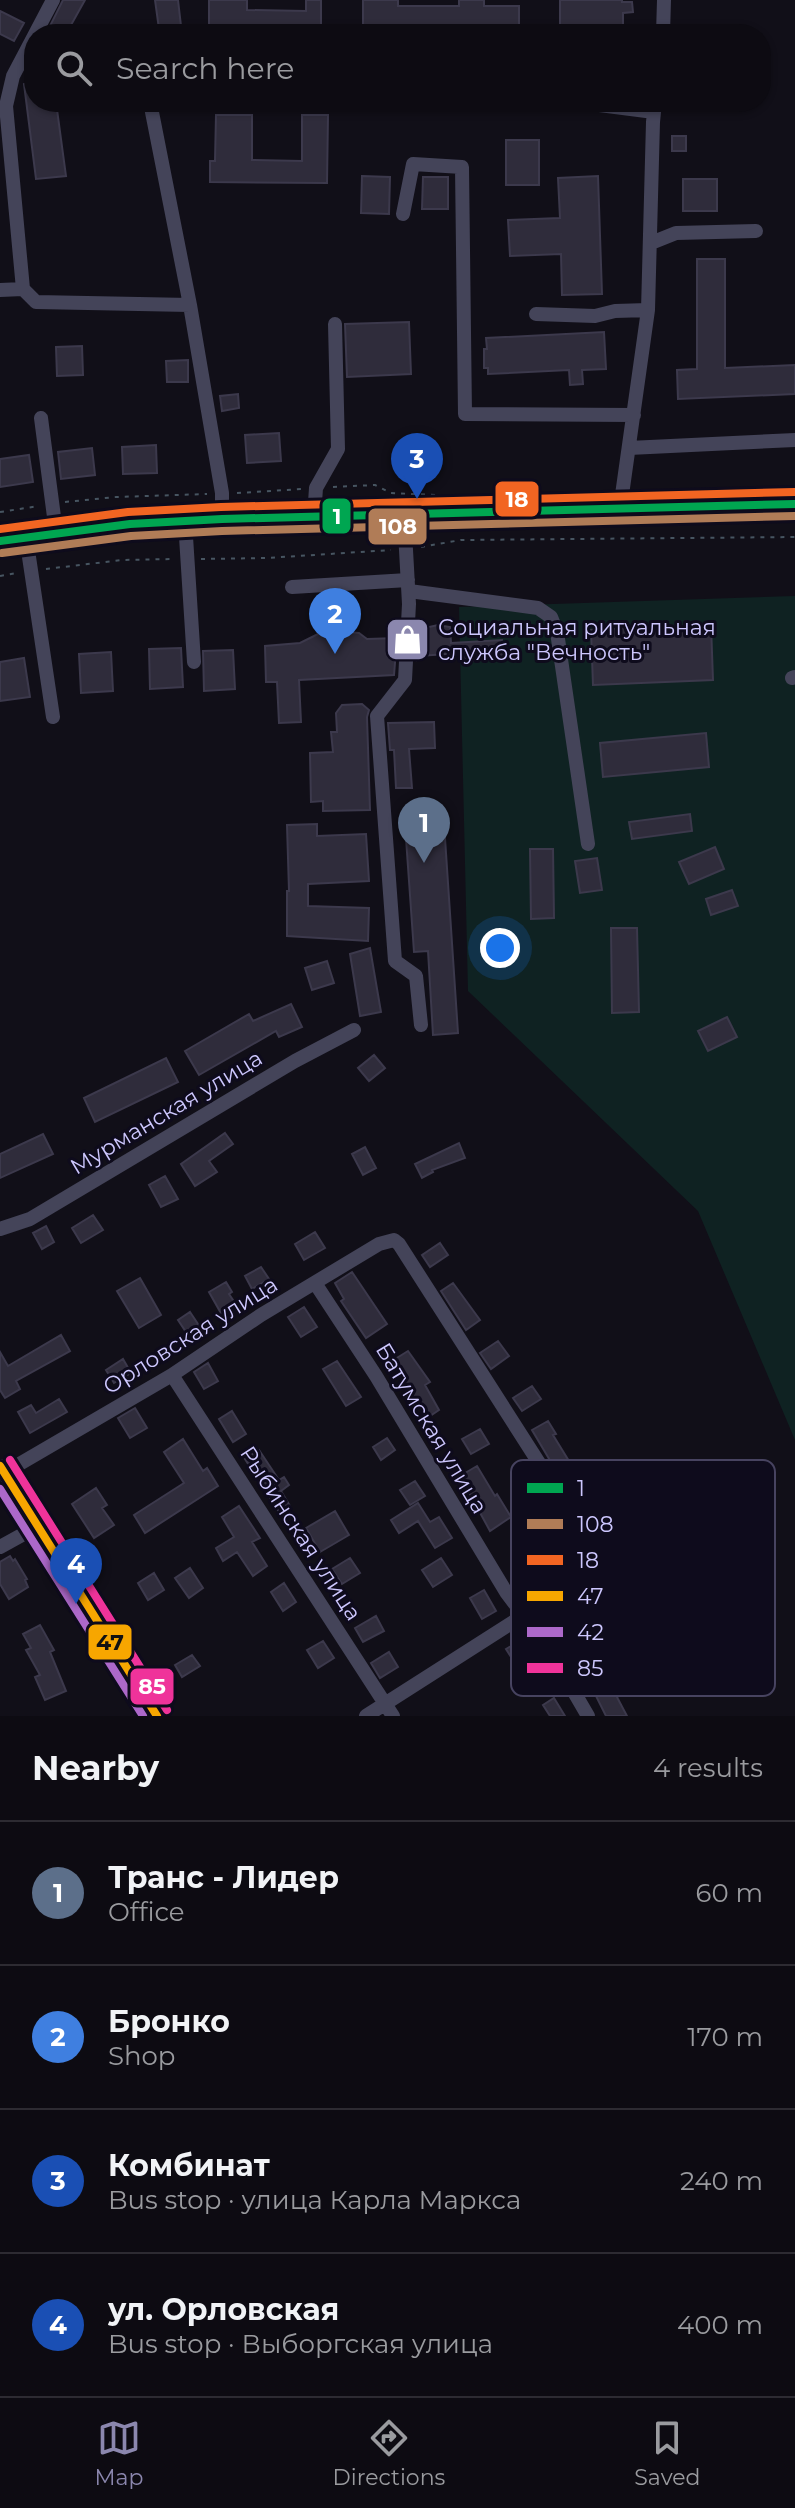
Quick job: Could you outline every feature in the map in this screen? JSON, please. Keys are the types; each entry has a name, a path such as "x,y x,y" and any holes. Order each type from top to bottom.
{"highway":[{"path":"0,541 130,524 222,519 795,504"}],"street":[{"path":"40,24 53,0"},
{"path":"663,24 664,0"},
{"path":"24,55 13,76 6,106 23,289 36,302 190,305"},
{"path":"152,112 190,305 222,493 222,519"},
{"path":"620,509 648,310 655,112"},
{"path":"403,214 413,164 462,167 465,414 634,415"},
{"path":"651,243 676,233 756,231"},
{"path":"0,290 23,289"},
{"path":"536,314 595,316 615,311 648,310"},
{"path":"314,517 316,488 338,449 335,324"},
{"path":"41,418 56,532"},
{"path":"629,448 795,440"},
{"path":"404,514 408,586 405,680 377,716 395,961 416,976 421,1025"},
{"path":"185,521 194,662"},
{"path":"26,537 53,717"},
{"path":"292,587 408,586 538,608 551,617 557,632 588,844"},
{"name":"Мурманская улица","path":"0,1229 30,1219 295,1061 354,1030"},
{"name":"Орловская улица","path":"2,1469 172,1375 261,1315 388,1240 399,1244 537,1460"},
{"name":"Батумская улица","path":"315,1283 376,1376 511,1598"},
{"name":"Рыбинская улица","path":"172,1375 389,1709"},
{"path":"2,1469 157,1716"},
{"path":"0,1547 38,1526"},
{"path":"366,1716 389,1709 511,1623"},
{"name":"Батумская улица","path":"576,1696 588,1716"}],"path":[{"path":"0,512 116,497 375,485 391,493 447,496"}],"green space":[{"path":"795,596 795,1440 698,1211 468,991 459,607"}],"building":[{"path":"63,0 85,0 72,24 51,24"},
{"path":"155,0 178,0 181,24 158,24"},
{"path":"209,0 247,0 247,10 306,11 306,0 321,0 321,24 209,24"},
{"path":"363,0 398,0 398,6 459,6 459,0 484,0 484,6 519,6 519,24 363,24"},
{"path":"560,0 632,2 633,12 623,13 623,24 560,24"},
{"path":"0,11 24,23 14,41 0,34"},
{"path":"28,112 57,112 66,176 36,179"},
{"path":"216,115 252,115 252,160 302,161 302,115 328,115 327,183 210,182 210,161 215,161"},
{"path":"672,136 686,136 686,151 672,151"},
{"path":"506,140 539,140 539,185 506,185"},
{"path":"362,176 390,177 389,214 361,213"},
{"path":"598,176 602,294 562,295 561,254 510,256 508,220 560,218 558,178"},
{"path":"423,177 448,177 448,209 422,209"},
{"path":"683,179 717,179 717,211 683,211"},
{"path":"697,259 725,259 725,368 795,365 795,394 678,399 677,370 697,369"},
{"path":"409,322 411,374 347,377 345,324"},
{"path":"604,332 606,369 582,370 583,384 570,385 569,370 488,374 488,368 484,368 486,338"},
{"path":"82,346 83,375 57,376 56,347"},
{"path":"188,360 188,382 167,382 166,361"},
{"path":"238,394 239,408 222,411 220,396"},
{"path":"279,433 281,461 247,463 245,435"},
{"path":"156,445 157,473 123,474 122,447"},
{"path":"92,448 95,475 61,479 58,452"},
{"path":"29,455 33,482 0,487 0,459"},
{"path":"438,625 450,627 451,643 502,640 504,659 465,661 465,653 417,656 416,661 420,629"},
{"path":"711,625 713,680 593,685 591,630"},
{"path":"331,631 359,633 367,639 397,638 394,675 299,680 301,722 279,723 277,682 266,682 265,646 300,643"},
{"path":"181,648 183,687 150,689 149,649"},
{"path":"233,650 235,689 204,691 203,651"},
{"path":"111,652 113,691 81,693 79,654"},
{"path":"24,658 30,697 0,701 0,662"},
{"path":"362,704 369,710 370,810 323,811 323,801 311,802 310,753 333,752 331,732 337,732 336,713 342,705"},
{"path":"434,722 435,748 409,749 412,788 396,788 394,750 390,750 388,723"},
{"path":"706,733 709,767 603,777 600,743"},
{"path":"443,808 458,1033 433,1035 428,951 414,952 404,810"},
{"path":"690,814 692,831 632,839 629,822"},
{"path":"317,824 317,836 366,834 369,881 308,884 308,906 369,908 368,941 287,936 287,825"},
{"path":"715,847 724,869 689,884 679,862"},
{"path":"530,849 553,849 554,918 531,919"},
{"path":"597,858 602,890 580,893 575,861"},
{"path":"732,890 738,906 711,915 706,899"},
{"path":"611,928 637,928 639,1012 612,1013"},
{"path":"370,948 381,1012 360,1016 350,954"},
{"path":"327,961 334,983 312,990 305,968"},
{"path":"291,1004 302,1027 279,1037 276,1031 199,1075 185,1051 249,1014 253,1021"},
{"path":"727,1017 737,1037 708,1051 698,1031"},
{"path":"374,1055 385,1068 369,1081 358,1068"},
{"path":"166,1058 178,1082 95,1122 84,1098"},
{"path":"225,1133 233,1144 209,1161 217,1172 195,1186 181,1164"},
{"path":"43,1134 53,1154 0,1178 0,1154"},
{"path":"459,1143 465,1158 432,1170 422,1178 415,1164"},
{"path":"365,1147 376,1168 363,1175 352,1154"},
{"path":"165,1176 178,1199 161,1207 149,1185"},
{"path":"93,1215 103,1230 81,1243 72,1228"},
{"path":"46,1226 54,1242 42,1249 33,1233"},
{"path":"315,1232 325,1248 304,1260 295,1244"},
{"path":"440,1243 448,1255 430,1267 422,1255"},
{"path":"261,1267 269,1279 252,1289 245,1276"},
{"path":"352,1272 387,1324 366,1338 341,1301 344,1299 335,1283"},
{"path":"140,1278 161,1315 139,1328 117,1291"},
{"path":"226,1282 237,1306 222,1315 209,1292"},
{"path":"453,1283 480,1320 466,1330 441,1291"},
{"path":"304,1307 317,1327 301,1337 288,1317"},
{"path":"190,1312 204,1333 192,1341 178,1320"},
{"path":"61,1335 70,1351 16,1381 20,1389 5,1398 0,1390 0,1352 8,1366"},
{"path":"498,1341 509,1356 491,1369 480,1353"},
{"path":"408,1351 430,1382 425,1385 439,1410 427,1418 392,1361"},
{"path":"123,1359 131,1373 114,1383 106,1370"},
{"path":"337,1361 361,1397 346,1406 323,1369"},
{"path":"208,1363 218,1381 204,1389 194,1372"},
{"path":"532,1386 541,1399 522,1411 513,1398"},
{"path":"59,1399 67,1412 30,1433 18,1412 31,1405 36,1413"},
{"path":"135,1408 147,1428 130,1438 118,1418"},
{"path":"232,1411 246,1434 233,1442 219,1419"},
{"path":"548,1421 568,1460 550,1460 532,1430"},
{"path":"480,1429 489,1444 471,1454 462,1439"},
{"path":"387,1438 395,1450 381,1460 373,1447"},
{"path":"183,1439 203,1471 207,1468 218,1486 145,1533 134,1515 184,1483 164,1452"},
{"path":"259,1450 279,1480 284,1477 289,1485 281,1491 290,1506 279,1512 245,1459"},
{"path":"477,1466 511,1517 490,1531 460,1476"},
{"path":"415,1481 425,1496 410,1505 400,1490"},
{"path":"96,1488 107,1505 102,1508 114,1525 94,1538 72,1504"},
{"path":"418,1503 430,1522 439,1517 452,1538 435,1548 418,1521 399,1533 391,1520"},
{"path":"239,1506 260,1538 252,1542 267,1566 253,1576 237,1552 223,1561 216,1548 234,1537 222,1517"},
{"path":"335,1511 349,1535 320,1552 306,1528"},
{"path":"10,1556 27,1579 28,1587 9,1599 0,1584 0,1562"},
{"path":"350,1558 360,1573 342,1584 332,1569"},
{"path":"441,1558 452,1575 433,1587 422,1570"},
{"path":"190,1568 203,1588 189,1598 175,1578"},
{"path":"154,1573 164,1590 148,1600 138,1583"},
{"path":"284,1583 296,1602 283,1611 271,1592"},
{"path":"484,1590 496,1611 482,1619 470,1598"},
{"path":"376,1616 384,1631 363,1642 355,1628"},
{"path":"40,1625 54,1650 50,1652 66,1691 45,1700 35,1677 40,1675 26,1650 31,1648 23,1634"},
{"path":"323,1641 334,1658 318,1668 307,1650"},
{"path":"389,1652 398,1667 380,1678 371,1663"},
{"path":"192,1655 200,1666 182,1677 175,1665"},
{"path":"596,1696 617,1696 627,1716 606,1716"},
{"path":"554,1698 565,1716 550,1716 543,1705"}],"transit line":[{"name":"18","path":"0,529 128,512 221,507 795,492"},
{"name":"1","path":"0,541 130,524 222,519 795,504"},
{"name":"108","path":"2,553 131,536 222,531 795,516"},
{"name":"85","path":"10,1460 167,1710"},
{"name":"47","path":"0,1466 157,1716"},
{"name":"42","path":"0,1489 143,1716"}],"place":[{"name":"Комбинат","path":"417,499"},
{"name":"Социальная ритуальная служба \"Вечность\"","path":"407,640"},
{"name":"Бронко","path":"335,654"},
{"name":"Транс - Лидер","path":"424,863"},
{"name":"ул. Орловская","path":"76,1604"}]}
